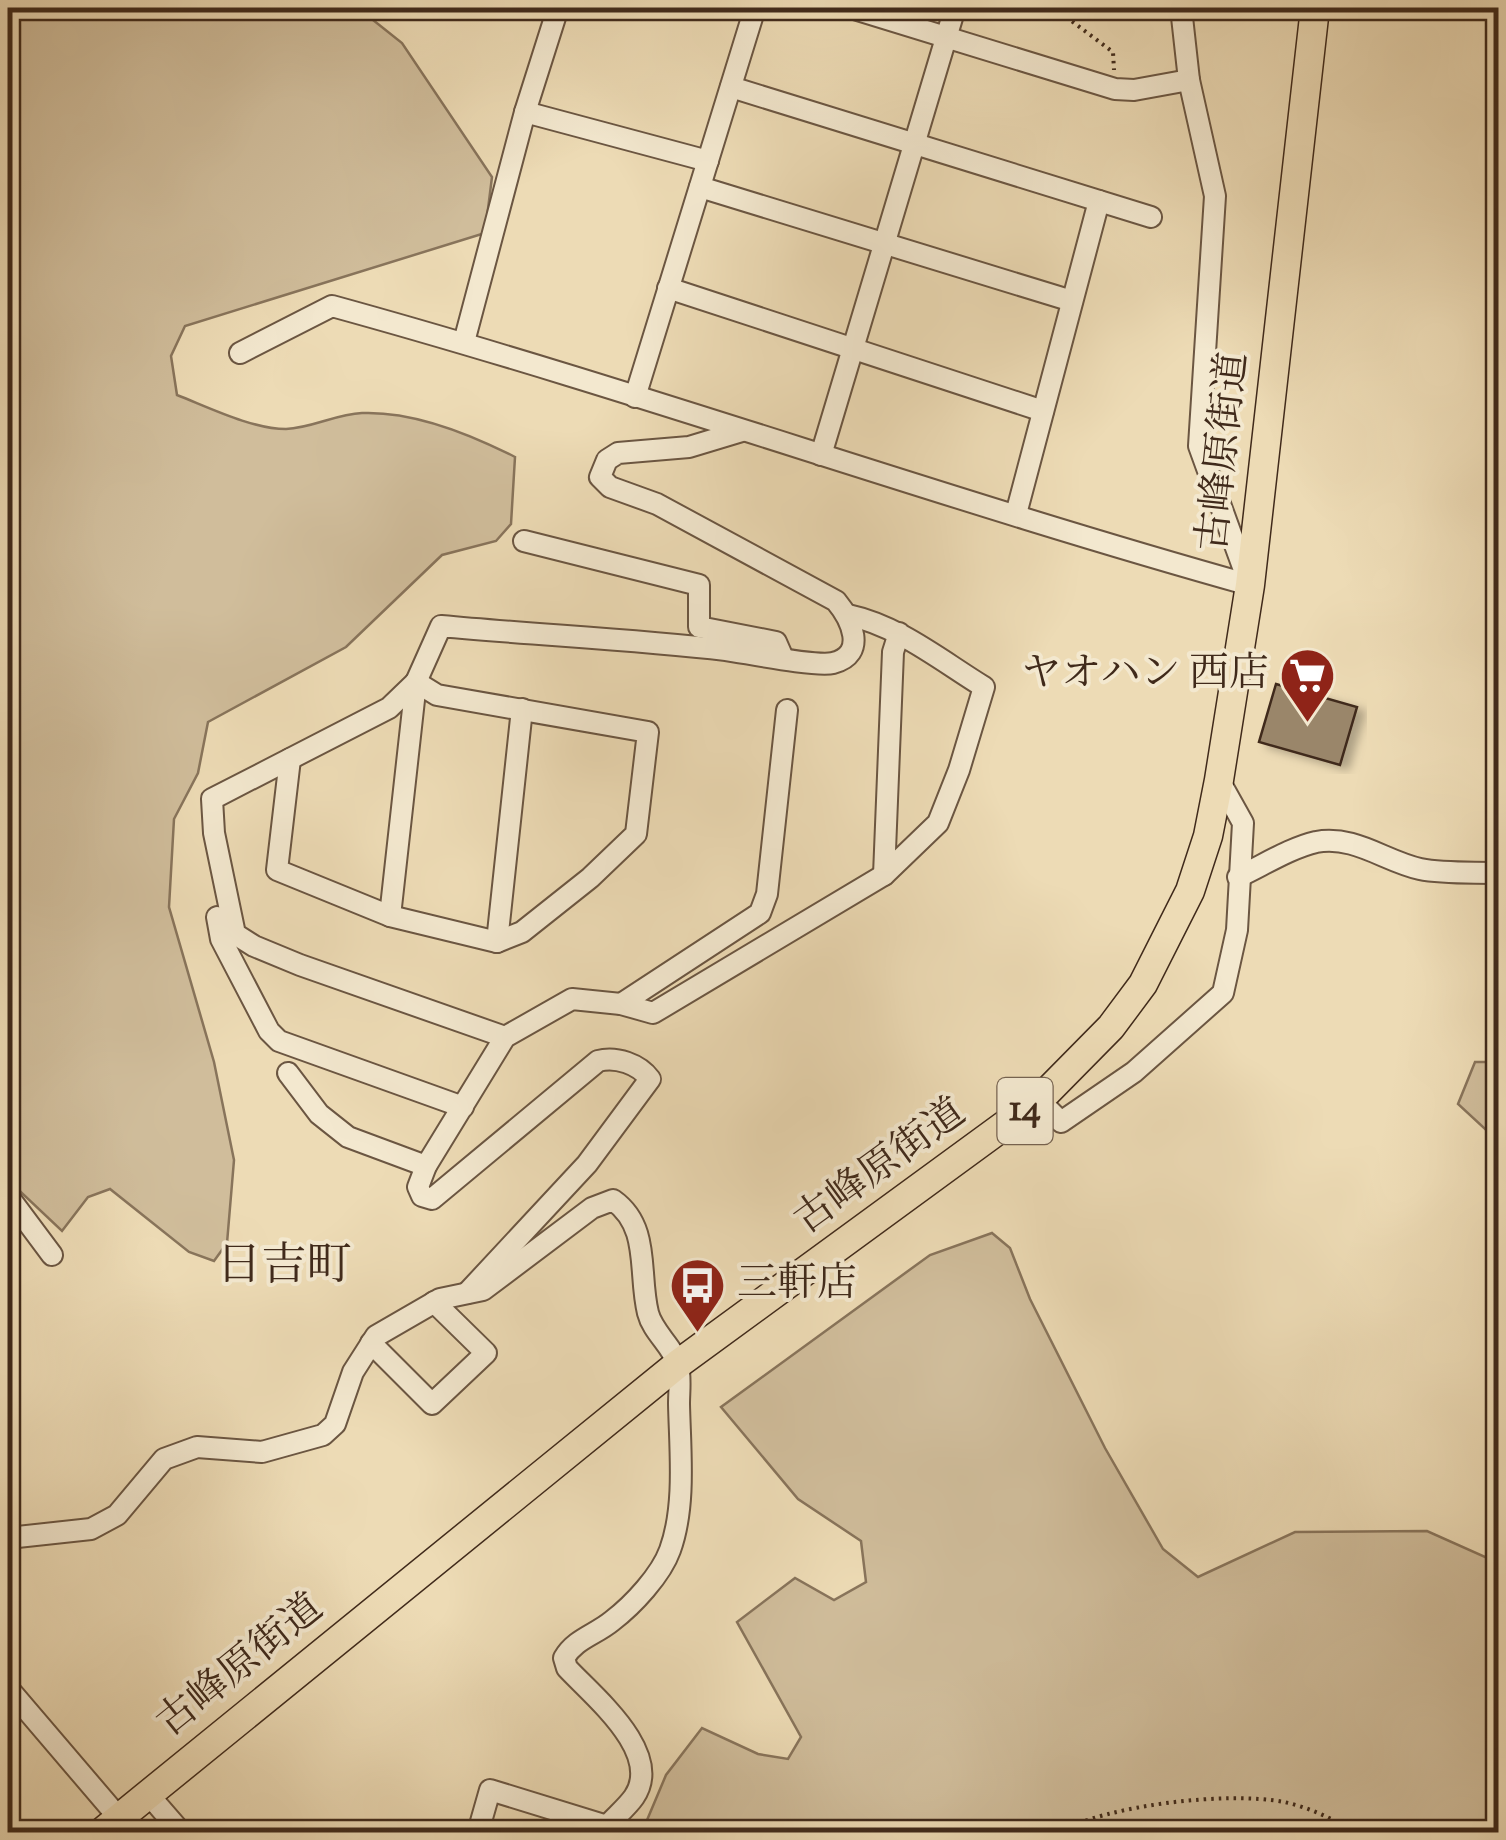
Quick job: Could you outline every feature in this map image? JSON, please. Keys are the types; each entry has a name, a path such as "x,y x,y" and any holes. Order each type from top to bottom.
{"main road":[{"name":"古峰原街道","path":"111,1825 678,1364 1040,1100 1111,1027 1143,984 1190,891 1208,836 1219,780 1250,585 1314,8"}],"street":[{"path":"464,342 525,112 558,8"},
{"path":"634,396 755,8"},
{"path":"850,8 1115,89 1134,90 1189,80"},
{"path":"821,455 956,8"},
{"path":"1181,8 1189,80 1215,196 1199,446 1250,585"},
{"path":"730,87 1151,217"},
{"path":"525,112 708,160"},
{"path":"700,187 1072,301"},
{"path":"1016,514 1099,201"},
{"path":"668,288 1043,411"},
{"path":"240,353 332,306 464,342 1250,585"},
{"path":"390,916 416,682 441,626 835,662 849,651 855,633 848,615 836,601 657,504 610,487 600,476 607,460 618,453 689,447 742,431"},
{"path":"524,541 699,585 699,627 776,642 784,658"},
{"path":"467,1294 586,1164 650,1079 646,1073 613,1057 598,1060 432,1199 422,1196 418,1187 426,1166 505,1038 572,1000 620,1004 653,1013 884,875 938,823 984,687 899,634 874,621 848,615"},
{"path":"884,875 894,652 899,634"},
{"path":"290,759 277,870 390,916 497,942 522,932 602,868 636,834 648,732 437,695 416,682"},
{"path":"416,682 389,708 212,799 216,843 234,934 300,966 505,1038"},
{"path":"497,942 522,709"},
{"path":"620,1004 760,913 767,894 786,710"},
{"path":"1040,1100 1060,1122 1134,1072 1222,993 1236,930 1243,822 1219,780"},
{"path":"1238,877 1313,843 1332,841 1361,845 1395,862 1424,870 1498,873"},
{"path":"216,843 207,865 221,938 268,1031 279,1041 462,1107"},
{"path":"288,1072 318,1114 348,1137 426,1166"},
{"path":"8,1196 52,1255"},
{"path":"8,1538 91,1530 117,1516 164,1459 197,1447 262,1452 323,1436 336,1424 353,1372 376,1336 434,1302 483,1290 592,1208 613,1200 624,1208 640,1236 647,1310 653,1329 678,1364 680,1461 676,1518 670,1552 649,1582 612,1622 571,1646 564,1658 567,1668 617,1720 639,1753 644,1769 636,1794 607,1829 490,1790 478,1832"},
{"path":"371,1344 432,1404 486,1353 434,1302"},
{"path":"8,1688 111,1825"},
{"path":"148,1794 181,1832"}],"path":[{"path":"1054,8 1113,52 1115,89"},
{"path":"1058,1832 1105,1813 1148,1805 1244,1800 1283,1802 1321,1814 1354,1832"}],"shaded area":[{"path":"8,8 374,8 368,16 402,43 492,177 485,233 185,326 171,356 177,395 245,421 286,429 352,414 381,413 460,432 515,457 511,524 496,541 442,555 346,647 208,722 198,773 174,819 169,907 214,1062 234,1160 227,1243 214,1261 189,1252 110,1189 88,1197 62,1231 8,1180"},
{"path":"1475,1062 1498,1062 1498,1141 1458,1104"},
{"path":"992,1233 1010,1248 1030,1299 1105,1448 1163,1549 1198,1577 1295,1532 1427,1531 1498,1566 1498,1832 642,1832 666,1775 702,1728 758,1754 788,1759 801,1737 737,1622 795,1578 834,1600 866,1582 861,1541 798,1499 721,1407 930,1255"}],"building":[{"name":"ヤオハン 西店","path":"1276,684 1357,707 1340,765 1259,742"}],"place":[{"name":"ヤオハン 西店","path":"1308,724"},
{"name":"三軒店","path":"698,1334"}],"district":[{"name":"日吉町","path":"284,1268"}]}
